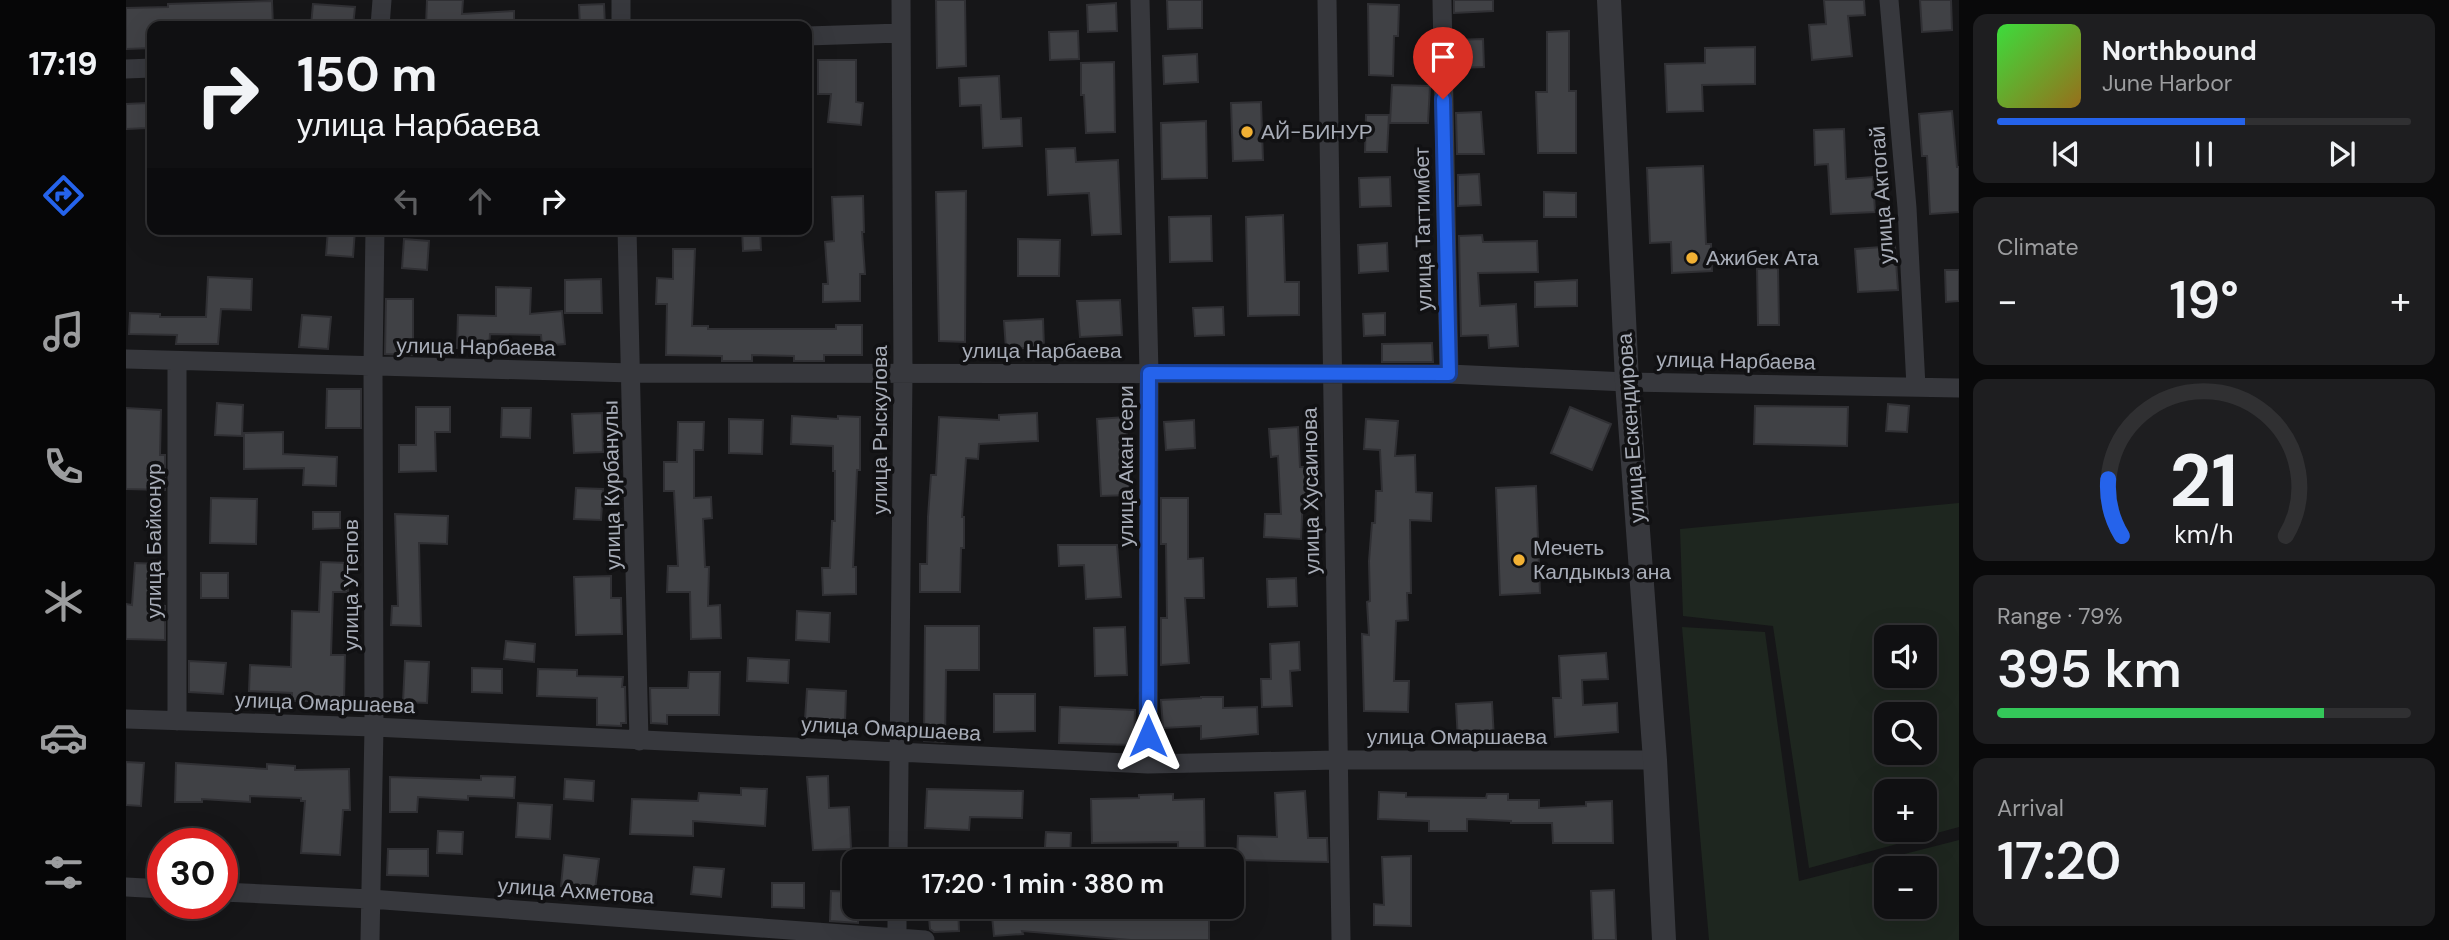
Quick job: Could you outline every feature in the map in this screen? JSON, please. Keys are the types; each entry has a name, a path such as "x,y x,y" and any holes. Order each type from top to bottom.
{"street":[{"path":"380,21 382,0"},
{"path":"621,0 621,21"},
{"name":"улица Рыскулова","path":"898,849 903,374 901,0"},
{"name":"улица Акан сери","path":"1140,0 1149,373 1148,764"},
{"name":"улица Хусаинова","path":"1327,0 1341,940"},
{"name":"улица Таттимбет","path":"1442,0 1449,374"},
{"name":"улица Ескендирова","path":"1609,0 1627,382 1655,760 1664,940"},
{"name":"улица Актогай","path":"1889,0 1907,208 1916,387"},
{"path":"812,36 901,33"},
{"path":"126,69 147,68"},
{"name":"улица Утепов","path":"370,940 374,727 375,235"},
{"name":"улица Курбанулы","path":"627,235 639,741"},
{"name":"улица Нарбаева","path":"126,359 373,368 632,373 1449,374 1627,382 1959,388"},
{"name":"улица Байконур","path":"177,361 177,721"},
{"name":"улица Омаршаева","path":"126,719 374,727 1148,764 1337,760 1655,760"},
{"path":"126,887 147,888"},
{"name":"улица Ахметова","path":"238,893 370,899 925,940"},
{"path":"897,919 897,939"}],"shaded area":[{"path":"1959,503 1959,827 1937,833 1937,779 1874,779 1874,842 1904,842 1809,868 1773,626 1683,616 1680,529"},
{"path":"1682,627 1765,632 1799,881 1874,862 1874,919 1937,919 1937,856 1897,856 1959,840 1959,940 1709,940"}],"building":[{"path":"427,0 463,0 462,14 514,11 514,21 426,21"},
{"path":"936,0 965,0 966,66 937,68"},
{"path":"1167,0 1202,0 1202,28 1168,29"},
{"path":"1454,0 1493,0 1493,11 1454,13"},
{"path":"1824,0 1864,0 1865,15 1848,16 1852,56 1812,60 1809,25 1826,24"},
{"path":"1920,0 1951,0 1952,30 1922,32"},
{"path":"272,1 273,21 147,21 147,48 126,49 126,8 168,7 168,4"},
{"path":"1116,3 1117,31 1088,32 1087,5"},
{"path":"313,4 355,7 354,21 311,21"},
{"path":"604,4 605,21 580,21 579,5"},
{"path":"1368,4 1399,5 1398,36 1394,36 1393,76 1369,75"},
{"path":"1078,31 1079,59 1050,60 1049,32"},
{"path":"1569,31 1569,91 1576,91 1576,153 1538,153 1536,92 1547,92 1547,32"},
{"path":"1483,39 1484,67 1456,68 1455,40"},
{"path":"1755,47 1755,84 1702,85 1703,111 1667,112 1665,64 1705,63 1705,48"},
{"path":"1197,54 1198,82 1164,84 1163,56"},
{"path":"818,60 856,60 856,102 863,103 861,125 828,122 831,94 818,94"},
{"path":"1114,62 1115,132 1086,133 1084,95 1081,95 1081,63"},
{"path":"999,76 1001,119 1021,118 1022,146 983,148 981,105 960,106 959,78"},
{"path":"1392,85 1430,86 1428,123 1390,123"},
{"name":"АЙ-БИНУР","path":"1261,102 1263,160 1233,161 1231,103"},
{"path":"146,103 147,128 126,129 126,104"},
{"path":"1952,111 1959,167 1959,212 1930,214 1927,156 1922,156 1919,114"},
{"path":"1481,112 1484,154 1457,154 1456,113"},
{"path":"1366,115 1389,115 1387,152 1365,152"},
{"path":"1206,121 1207,178 1162,179 1161,123"},
{"path":"1844,129 1846,179 1873,177 1875,212 1831,214 1828,164 1815,165 1814,130"},
{"path":"1075,148 1076,162 1118,160 1121,234 1092,235 1089,193 1048,195 1046,149"},
{"path":"1703,166 1706,244 1711,244 1712,271 1672,273 1671,242 1650,243 1647,168"},
{"path":"1479,174 1481,205 1458,206 1458,175"},
{"path":"1390,177 1391,206 1360,207 1359,178"},
{"path":"966,191 965,342 939,341 936,192"},
{"path":"1544,192 1576,193 1576,217 1544,217"},
{"path":"863,196 865,274 860,274 860,301 823,302 823,284 828,284 825,242 834,241 832,197"},
{"path":"1283,215 1285,282 1299,282 1299,315 1248,316 1246,217"},
{"path":"1211,216 1212,261 1170,262 1169,217"},
{"path":"328,235 355,235 353,257 326,255"},
{"path":"742,235 760,235 761,250 743,251"},
{"path":"1482,235 1483,242 1537,241 1538,272 1478,273 1480,306 1516,304 1518,346 1489,348 1488,335 1461,336 1459,236"},
{"path":"404,239 429,241 427,270 402,268"},
{"path":"1018,239 1060,240 1059,276 1018,276"},
{"path":"1387,243 1388,271 1359,273 1358,245"},
{"path":"1895,246 1898,290 1858,292 1855,249"},
{"path":"673,249 695,249 692,326 708,326 708,329 836,329 836,325 862,325 862,355 824,355 824,361 794,361 794,356 752,355 752,361 722,361 722,356 666,355 667,304 656,304 657,278 673,279"},
{"path":"1778,268 1779,325 1758,325 1757,269"},
{"path":"1945,270 1959,270 1959,301 1946,302"},
{"path":"208,277 252,279 251,310 221,309 218,344 176,344 177,335 129,334 130,313 160,314 160,317 206,317"},
{"path":"601,279 602,313 565,313 565,280"},
{"path":"1577,280 1577,306 1535,307 1535,282"},
{"path":"496,287 531,288 530,314 562,311 565,344 542,346 541,335 490,334 489,349 457,348 458,315 496,316"},
{"path":"386,299 413,299 413,355 385,354"},
{"path":"1120,300 1122,335 1080,337 1077,301"},
{"path":"1223,307 1224,335 1195,336 1193,308"},
{"path":"1385,313 1385,335 1364,336 1363,314"},
{"path":"302,315 331,317 328,349 299,347"},
{"path":"1043,319 1044,347 1006,349 1004,321"},
{"path":"1432,343 1433,362 1382,362 1382,344"},
{"path":"327,389 361,389 361,428 326,428"},
{"path":"217,403 243,405 242,436 215,435"},
{"path":"1888,404 1909,406 1907,432 1886,431"},
{"path":"1755,406 1848,407 1847,446 1754,444"},
{"path":"416,407 450,407 450,432 435,432 436,471 399,472 399,445 416,445"},
{"path":"1570,407 1611,424 1592,470 1551,453"},
{"path":"126,408 161,410 160,455 165,455 165,490 126,489"},
{"path":"502,408 531,408 530,438 501,437"},
{"path":"602,413 603,452 574,453 572,414"},
{"path":"1037,413 1038,441 979,444 978,459 966,458 960,592 920,592 920,564 927,564 931,475 936,475 939,417 999,420 999,415"},
{"path":"792,416 838,419 838,416 860,417 860,470 857,470 853,567 856,567 856,594 823,595 822,568 830,568 832,521 835,521 833,446 791,444"},
{"path":"1126,417 1130,495 1101,496 1097,419"},
{"path":"729,419 763,420 762,454 729,453"},
{"path":"1366,419 1398,421 1395,456 1415,455 1416,492 1432,493 1431,521 1410,520 1411,593 1407,593 1408,620 1396,621 1394,681 1409,681 1408,712 1364,711 1362,634 1369,635 1367,602 1370,601 1372,523 1375,523 1376,491 1382,491 1380,450 1364,449"},
{"path":"1194,420 1195,448 1166,450 1164,422"},
{"path":"678,422 704,422 703,450 694,450 694,498 711,497 712,518 703,519 705,567 709,567 708,606 720,605 721,638 691,639 690,592 667,592 668,566 678,566 674,491 664,491 664,462 677,462"},
{"path":"1298,427 1300,467 1308,467 1309,495 1303,495 1301,539 1264,537 1265,514 1281,514 1278,456 1271,457 1269,429"},
{"path":"283,432 283,454 337,457 336,486 303,485 304,468 244,469 244,433"},
{"name":"Мечеть Калдыкыз ана","path":"1536,486 1540,593 1500,595 1496,488"},
{"path":"576,488 603,489 601,520 574,519"},
{"path":"211,498 257,499 256,544 210,543"},
{"path":"1161,498 1188,498 1188,559 1203,558 1204,598 1185,598 1189,663 1161,665 1161,618 1167,618 1166,544 1161,544"},
{"path":"313,512 340,512 340,528 313,529"},
{"path":"395,514 448,516 447,544 419,543 421,626 391,625 392,606 398,606"},
{"path":"1058,545 1117,545 1121,597 1086,599 1084,565 1059,566"},
{"path":"321,562 349,563 348,592 333,592 331,655 345,655 344,701 292,701 292,693 249,691 250,665 291,667 292,611 319,612"},
{"path":"135,563 159,564 156,605 165,606 165,640 126,639 126,604 132,605"},
{"path":"201,573 228,573 228,598 201,598"},
{"path":"611,576 611,598 621,598 622,634 576,635 574,577"},
{"path":"1296,578 1297,606 1268,607 1267,579"},
{"path":"797,611 830,613 829,642 796,640"},
{"path":"925,626 979,626 979,670 946,670 945,742 924,741"},
{"path":"1125,627 1127,675 1095,676 1094,628"},
{"path":"506,641 535,644 534,662 504,659"},
{"path":"1299,642 1300,670 1290,671 1292,706 1262,707 1261,679 1271,679 1270,644"},
{"path":"1606,653 1608,679 1582,680 1583,705 1617,703 1618,732 1555,737 1553,698 1561,698 1559,656"},
{"path":"748,658 789,660 788,683 747,681"},
{"path":"189,661 226,663 223,694 189,692"},
{"path":"405,661 429,662 427,703 403,702"},
{"path":"472,668 502,669 502,693 472,692"},
{"path":"538,669 577,670 577,676 623,677 626,723 621,723 621,726 597,725 597,698 537,696"},
{"path":"689,672 720,672 719,715 667,715 667,724 651,723 650,688 688,688"},
{"path":"807,689 846,691 845,722 805,720"},
{"path":"994,694 1035,694 1035,731 994,732"},
{"path":"1223,697 1223,708 1257,707 1258,734 1201,739 1201,726 1163,728 1161,700"},
{"path":"1492,702 1494,740 1458,741 1456,704"},
{"path":"1060,707 1135,710 1134,745 1059,743"},
{"path":"126,762 144,763 141,806 126,805"},
{"path":"176,763 267,769 267,764 295,766 295,770 349,769 350,810 343,810 340,855 301,853 305,801 301,801 301,798 250,796 250,802 202,799 202,802 175,802"},
{"path":"481,776 515,777 514,798 468,796 468,800 418,797 417,812 390,812 390,777 481,780"},
{"path":"828,776 829,808 849,807 851,849 813,850 807,777"},
{"path":"565,779 594,781 593,801 564,799"},
{"path":"741,788 767,789 765,826 693,821 693,836 630,834 632,799 698,801 699,793 741,795"},
{"path":"927,789 1023,791 1022,818 970,817 969,830 925,828"},
{"path":"1305,791 1308,838 1327,838 1328,862 1244,860 1244,849 1237,849 1238,836 1277,837 1275,793"},
{"path":"1379,792 1406,793 1406,797 1486,798 1487,794 1508,794 1508,800 1539,800 1539,808 1586,806 1586,802 1612,801 1613,843 1553,843 1552,823 1467,819 1467,831 1429,831 1429,821 1378,819"},
{"path":"1173,794 1173,800 1204,799 1205,849 1178,849 1178,842 1092,843 1091,799 1139,798 1139,795"},
{"path":"518,803 552,805 550,839 516,837"},
{"path":"438,831 463,832 462,854 437,853"},
{"path":"1046,832 1071,833 1070,849 1045,849"},
{"path":"388,849 428,849 428,876 387,875"},
{"path":"564,855 599,859 595,890 561,886"},
{"path":"1411,856 1411,926 1374,925 1374,904 1384,905 1382,857"},
{"path":"694,867 724,869 721,897 691,894"},
{"path":"772,883 804,883 804,908 772,907"},
{"path":"1614,890 1616,940 1593,940 1591,891"},
{"path":"831,891 842,891 842,919 858,919 858,923 830,921"},
{"path":"929,919 959,919 959,931 934,932 930,929"},
{"path":"992,919 1209,919 1209,940 1131,940 1022,931 1023,934 994,936"}],"place":[{"name":"АЙ-БИНУР","path":"1247,132"},
{"name":"Ажибек Ата","path":"1692,258"},
{"name":"Мечеть Калдыкыз ана","path":"1519,560"}],"route":[{"path":"1148,736 1149,373 1449,374 1443,99"}]}
